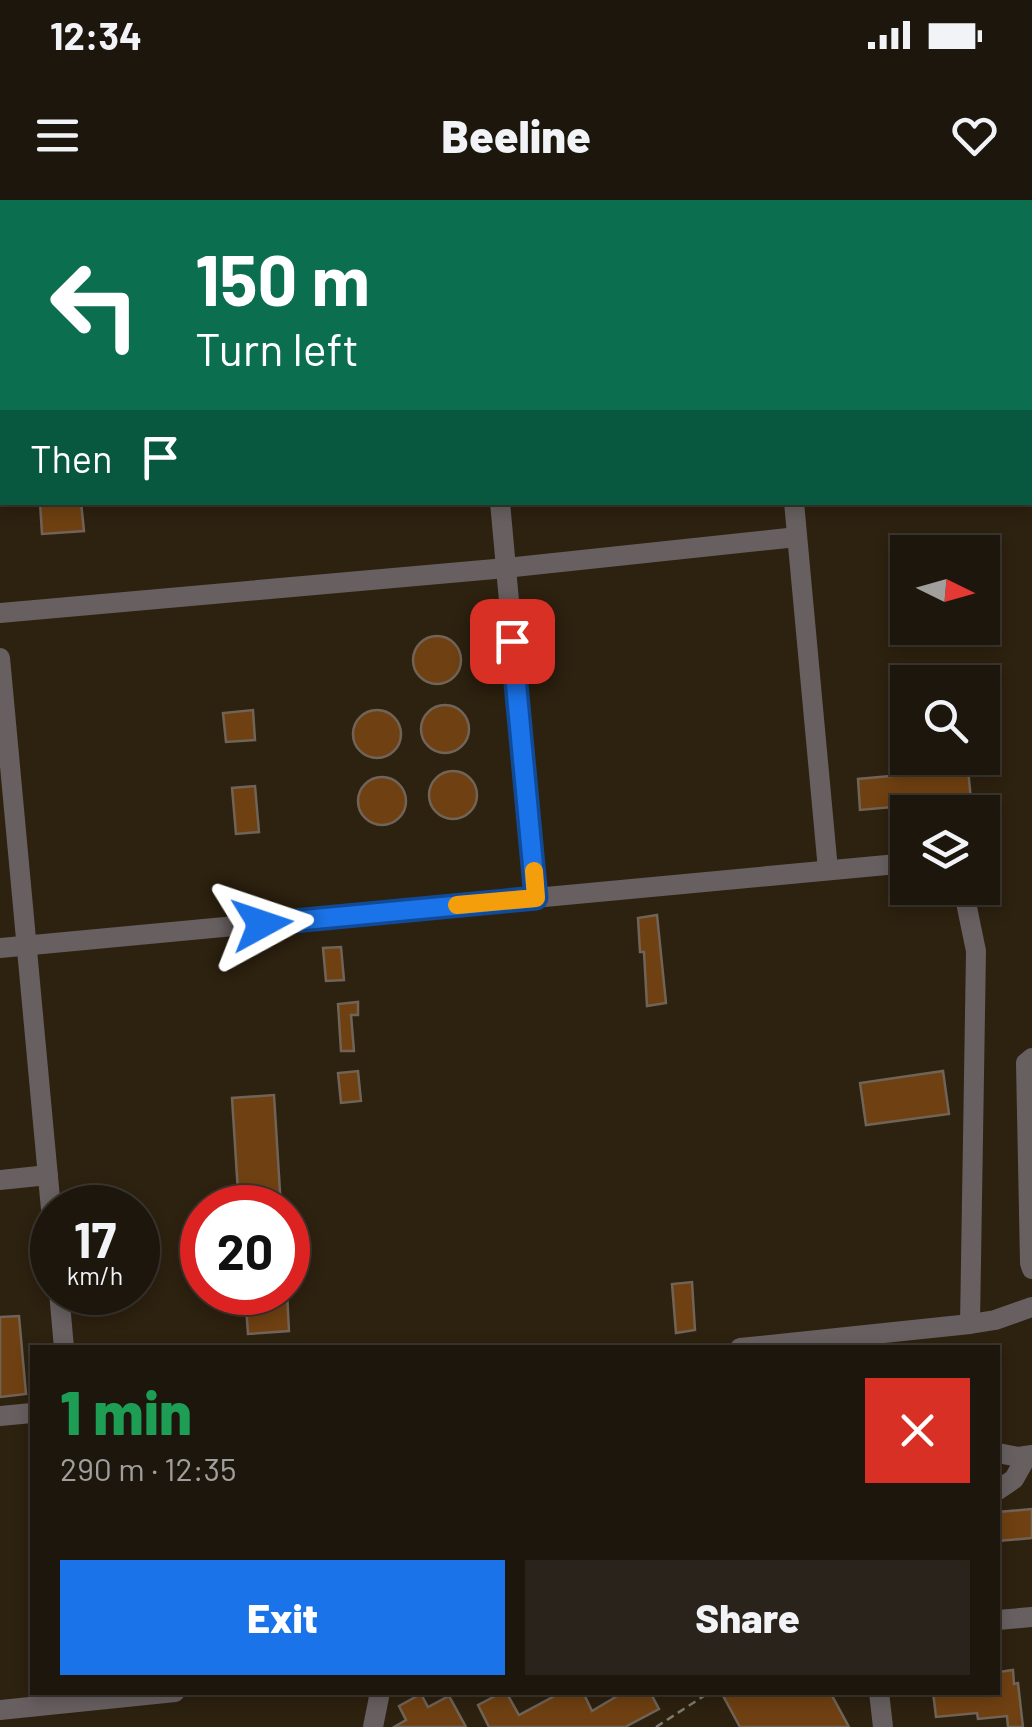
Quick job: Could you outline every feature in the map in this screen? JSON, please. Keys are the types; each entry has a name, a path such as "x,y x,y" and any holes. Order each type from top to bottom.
{"lane":[{"path":"500,505 536,898"},
{"path":"794,505 828,870"},
{"path":"0,612 797,538"},
{"path":"0,658 49,1185"},
{"path":"0,948 890,865"},
{"path":"967,905 976,950 970,1324"},
{"path":"1031,1056 1026,1063 1026,1095 1032,1269"},
{"path":"0,1180 48,1175"},
{"path":"769,1345 970,1324 1032,1307"},
{"path":"61,1315 64,1345"},
{"path":"0,1416 30,1413"},
{"path":"1000,1454 1029,1455"},
{"path":"1000,1489 1014,1479 1029,1455"},
{"path":"1000,1620 1032,1618"},
{"path":"0,1710 146,1695"},
{"path":"373,1727 379,1695"},
{"path":"878,1695 883,1727"}],"path":[{"path":"656,1727 705,1695"}],"shaded area":[{"path":"0,505 1032,505 1032,1727 0,1727"}],"building":[{"path":"40,505 81,505 84,531 42,534"},
{"path":"437,636 454,643 461,660 454,677 437,684 420,677 413,660 420,643"},
{"path":"445,705 462,712 469,729 462,746 445,753 428,746 421,729 428,712"},
{"path":"253,710 255,740 226,742 223,713"},
{"path":"377,710 394,717 401,734 394,751 377,758 360,751 353,734 360,717"},
{"path":"453,771 470,778 477,795 470,812 453,819 436,812 429,795 436,778"},
{"path":"969,775 971,795 890,795 890,807 860,810 858,779"},
{"path":"382,777 399,784 406,801 399,818 382,825 365,818 358,801 365,784"},
{"path":"255,786 259,832 236,834 232,788"},
{"path":"657,915 666,1003 647,1006 638,918"},
{"path":"341,947 344,980 326,981 323,948"},
{"path":"358,1002 358,1015 351,1015 354,1051 341,1051 338,1004"},
{"path":"358,1071 361,1101 341,1103 338,1073"},
{"path":"943,1071 949,1114 866,1125 860,1083"},
{"path":"274,1095 280,1185 238,1185 232,1098"},
{"path":"692,1282 695,1330 676,1333 672,1284"},
{"path":"247,1315 288,1315 289,1331 248,1334"},
{"path":"19,1316 26,1394 0,1397 0,1317"},
{"path":"1032,1509 1032,1538 1000,1541 1000,1512"},
{"path":"1013,1670 1023,1727 1008,1727 1007,1716 978,1719 977,1713 936,1717 933,1695 1000,1695 1000,1672"},
{"path":"419,1695 428,1707 449,1696 466,1727 394,1727 406,1720 399,1706"},
{"path":"497,1695 508,1695 519,1715 556,1695 584,1695 592,1711 619,1695 652,1695 659,1709 625,1727 489,1727 478,1705"},
{"path":"723,1695 832,1695 849,1727 740,1727"}],"slow traffic":[{"path":"457,905 536,898 534,871"}],"route":[{"path":"262,924 536,898 512,641"}]}
